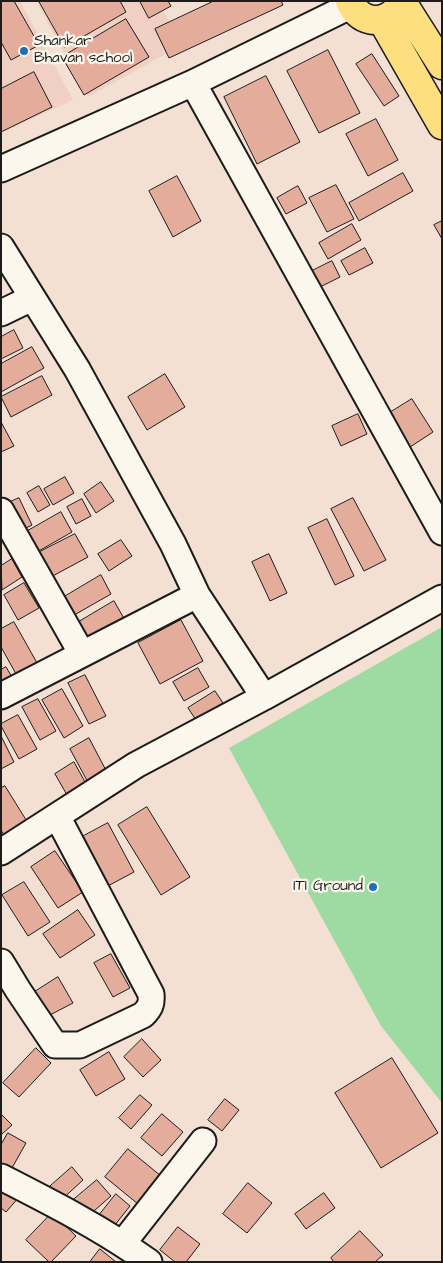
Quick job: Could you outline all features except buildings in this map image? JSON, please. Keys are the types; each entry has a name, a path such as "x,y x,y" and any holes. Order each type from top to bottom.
{"main road":[{"path":"351,3 359,15 374,21 391,16 398,10 402,2"},
{"path":"402,2 442,64"},
{"path":"382,20 442,125"}],"street":[{"path":"1,169 193,83 351,3"},
{"path":"193,83 442,532"},
{"path":"1,247 82,378 174,544 197,595 264,696"},
{"path":"1,313 32,298"},
{"path":"1,511 82,654"},
{"path":"1,696 197,595"},
{"path":"1,852 136,765 442,598"},
{"path":"1,962 9,996 55,1045 80,1045 143,1015 150,1009 152,1002 151,994 57,816"},
{"path":"123,1243 203,1141"},
{"path":"1,1177 92,1224 149,1262"}],"shaded area":[{"name":"Shankar Bhavan school","path":"1,1 20,1 73,100 1,133"},
{"path":"36,1 158,1 182,45 88,97"}],"green space":[{"name":"ITI Ground","path":"442,627 442,1103 381,1026 229,748"}],"place":[{"name":"Shankar Bhavan school","path":"24,51"},
{"name":"ITI Ground","path":"373,887"}]}
